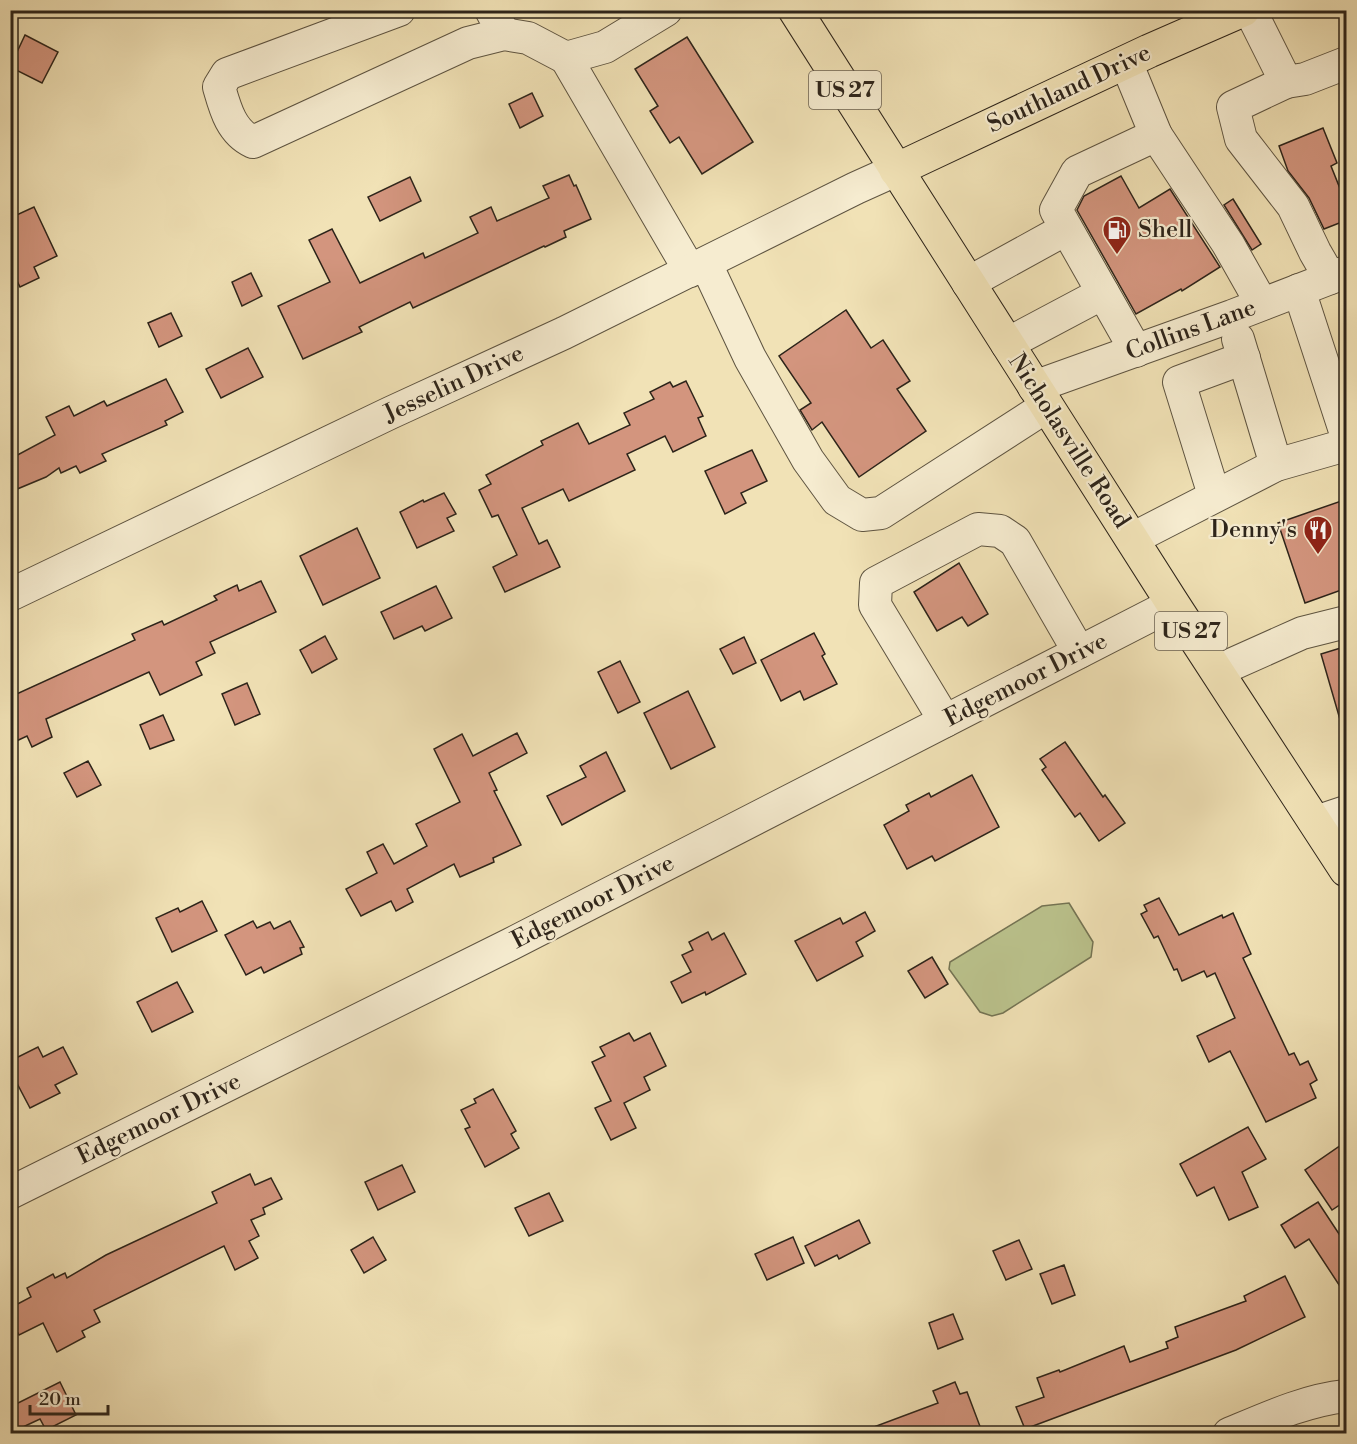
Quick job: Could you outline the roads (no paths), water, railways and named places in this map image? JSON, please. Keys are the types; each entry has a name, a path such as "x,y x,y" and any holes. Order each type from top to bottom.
{"main road":[{"name":"Nicholasville Road","path":"795,10 1217,671 1331,817 1347,870"},
{"name":"Southland Drive","path":"896,170 1225,14"}],"street":[{"path":"399,10 227,74 219,87 226,114 243,138 253,142 468,44 497,22 566,58 605,46 666,10"},
{"path":"1250,10 1286,82"},
{"name":"Collins Lane","path":"566,58 698,267 808,460 837,500 862,515 881,513 1041,396 1136,351 1338,275"},
{"path":"1126,62 1156,135 1228,244 1262,304"},
{"path":"1338,275 1315,252 1293,206 1241,139 1233,106 1286,82 1305,79 1347,63"},
{"path":"1136,351 1056,210 1077,172 1156,135"},
{"name":"Jesselin Drive","path":"10,595 379,418 564,333 896,170"},
{"path":"968,283 1066,229"},
{"path":"1299,290 1347,434"},
{"path":"1007,344 1103,293"},
{"path":"1232,316 1276,465"},
{"path":"1214,495 1179,382 1244,358"},
{"path":"1132,539 1276,465 1347,445"},
{"path":"945,721 875,605 876,583 978,529 1000,531 1015,541 1079,652"},
{"name":"Edgemoor Drive","path":"10,1193 500,949 1173,604"},
{"path":"1217,671 1302,633 1347,622"},
{"path":"1229,1434 1341,1390"}],"place":[{"name":"Shell","path":"1117,256"},
{"name":"Denny's","path":"1318,556"}]}
